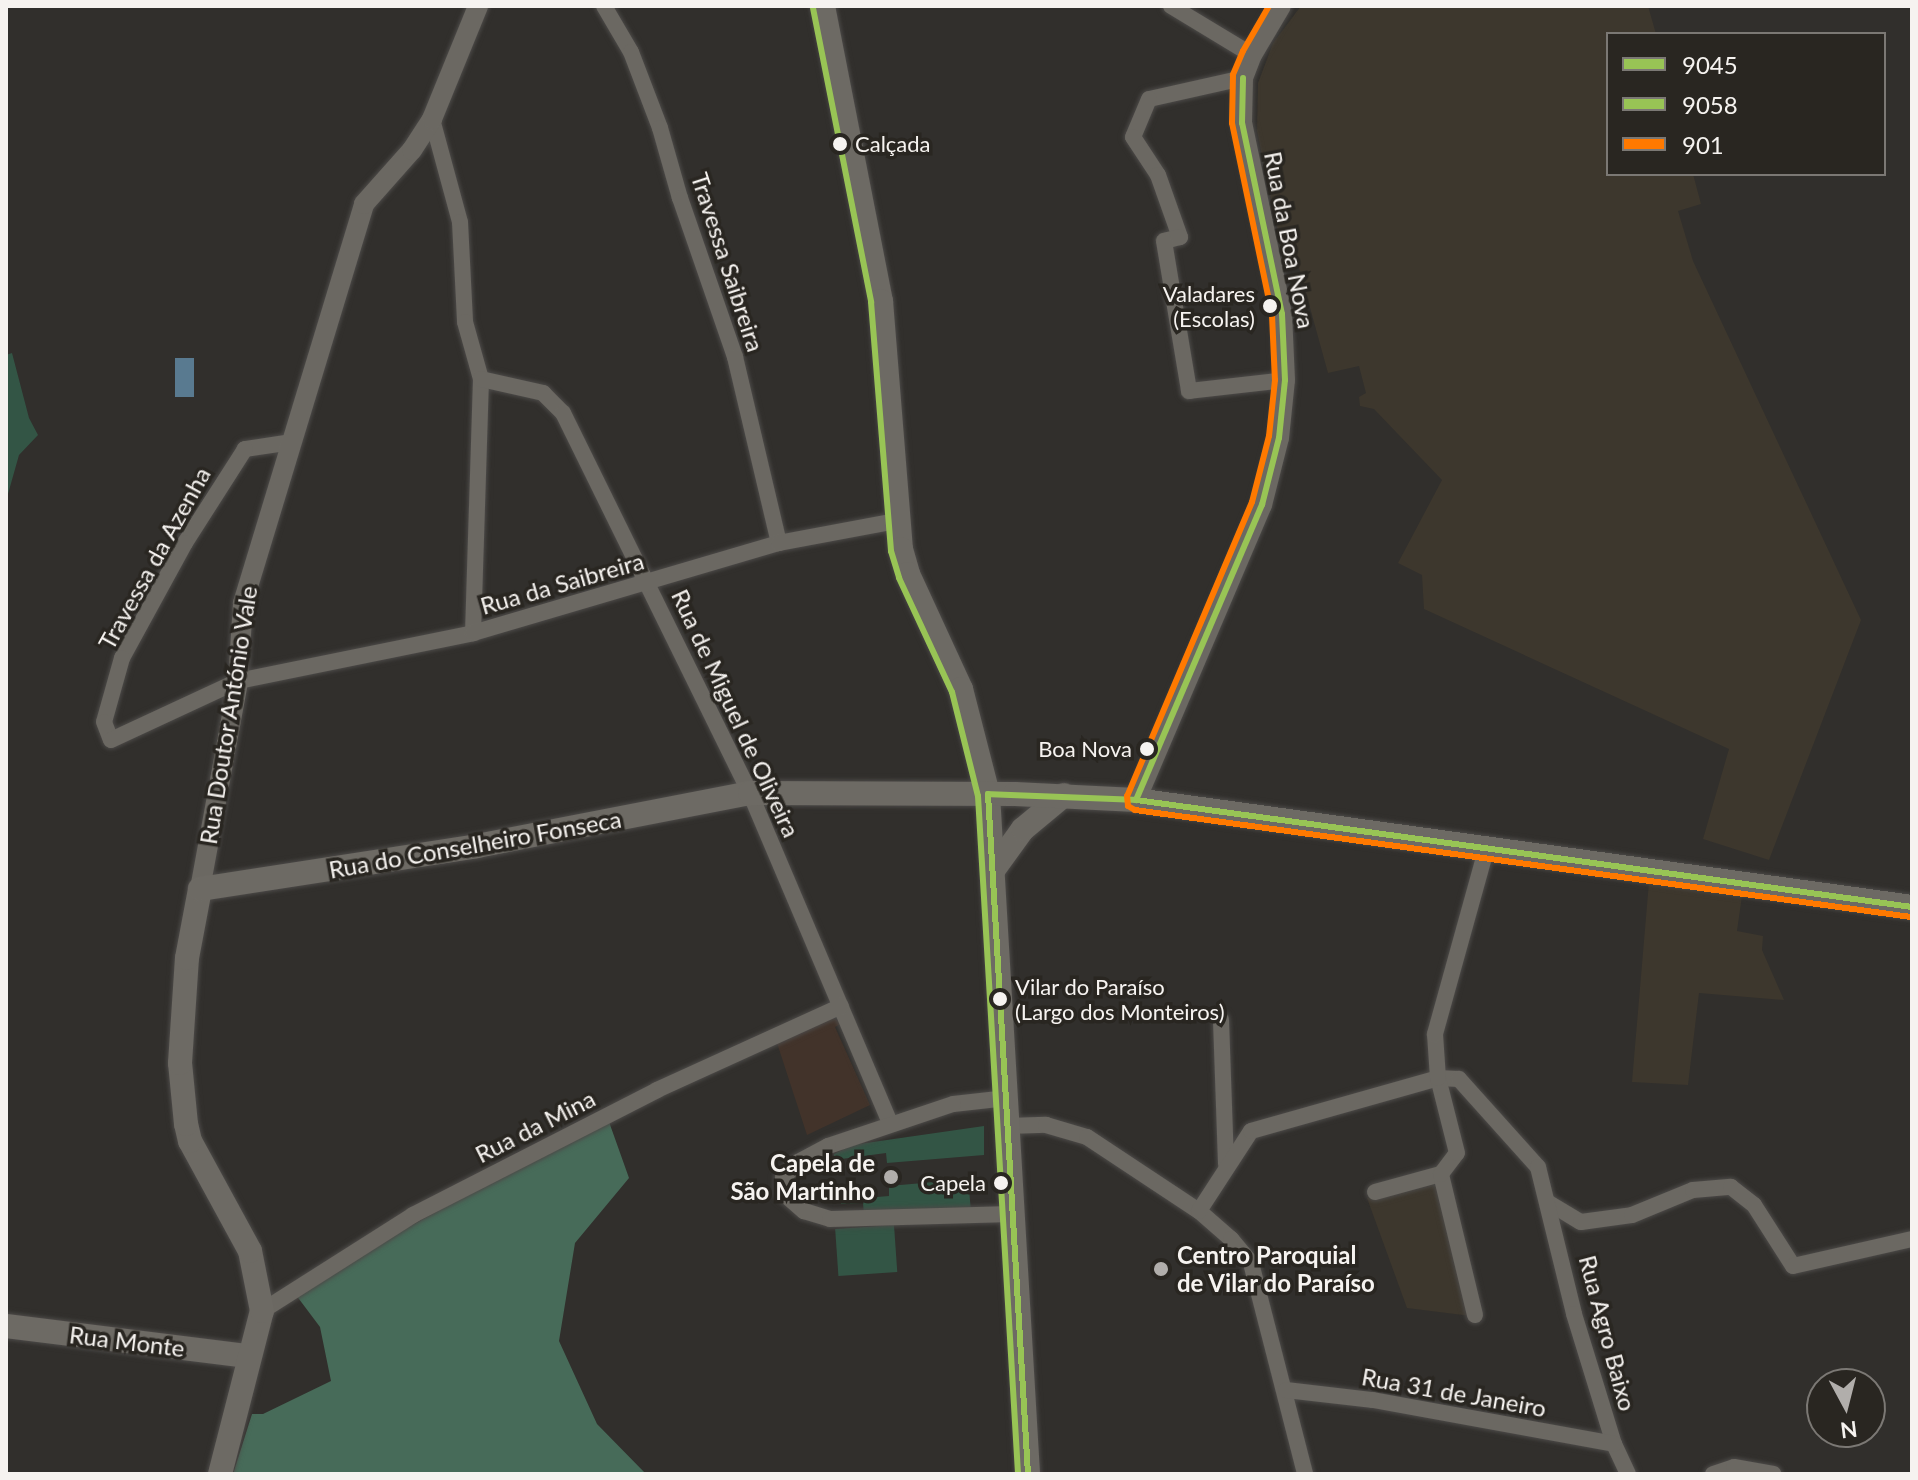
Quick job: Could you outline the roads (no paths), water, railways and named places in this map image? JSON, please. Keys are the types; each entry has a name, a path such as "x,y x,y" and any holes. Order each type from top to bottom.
{"main road":[{"path":"823,6 881,301 897,521 908,574 969,713 988,794 1028,1474"},
{"name":"Rua do Conselheiro Fonseca","path":"200,889 477,846 750,793 988,794 1136,800 1912,907"},
{"path":"994,869 1023,829 1064,795"},
{"name":"Rua Doutor António Vale","path":"200,889 187,958 181,1048 186,1124 190,1141 250,1251 262,1311 220,1474"},
{"name":"Rua Monte","path":"6,1326 248,1356"}],"street":[{"name":"Rua Doutor António Vale","path":"200,889 238,681 243,603 262,529 292,442 364,204 412,150 432,119 478,6"},
{"name":"Travessa Saibreira","path":"604,6 631,52 660,128 689,227 735,357 779,543"},
{"path":"1171,6 1252,55"},
{"name":"Rua da Boa Nova","path":"1136,800 1262,505 1279,438 1285,380 1282,314 1242,123 1243,78 1252,55 1281,6"},
{"path":"1243,78 1149,99 1133,137 1158,175 1180,237 1164,241 1189,391 1285,380"},
{"path":"432,119 460,222 465,322 481,379 473,633"},
{"name":"Rua de Miguel de Oliveira","path":"481,379 543,393 563,413 750,793 890,1123"},
{"name":"Travessa da Azenha","path":"111,740 104,722 122,658 185,543 245,449 292,442"},
{"name":"Rua da Saibreira","path":"111,740 238,681 473,633 779,543 897,521"},
{"path":"1375,1192 1441,1174 1457,1153 1435,1078 1435,1034 1486,850"},
{"name":"Rua da Mina","path":"262,1311 413,1215 657,1090 841,1006"},
{"path":"1221,1020 1226,1164"},
{"path":"1199,1211 1226,1164 1251,1131 1435,1078"},
{"name":"Rua Agro Baixo","path":"1435,1078 1459,1079 1538,1167 1574,1314 1614,1444 1628,1474"},
{"path":"1007,1098 953,1104 828,1146 798,1162 783,1178 783,1193 804,1211 830,1219 1012,1214"},
{"path":"1008,1126 1046,1125 1087,1137 1199,1211 1251,1263 1286,1390 1305,1474"},
{"path":"1441,1174 1475,1315"},
{"path":"1549,1203 1581,1222 1632,1215 1693,1190 1731,1187 1754,1205 1793,1266 1912,1239"},
{"name":"Rua 31 de Janeiro","path":"1286,1390 1373,1400 1614,1444"},
{"path":"1713,1474 1734,1467 1773,1474"}],"water":[{"path":"175,358 194,358 194,397 175,397"}],"place":[{"name":"Calçada","path":"840,144"},
{"name":"Valadares (Escolas)","path":"1270,306"},
{"name":"Boa Nova","path":"1147,749"},
{"name":"Vilar do Paraíso (Largo dos Monteiros)","path":"1000,999"},
{"name":"Capela de São Martinho","path":"891,1177"},
{"name":"Capela","path":"1001,1183"},
{"name":"Centro Paroquial de Vilar do Paraíso","path":"1161,1269"}]}
